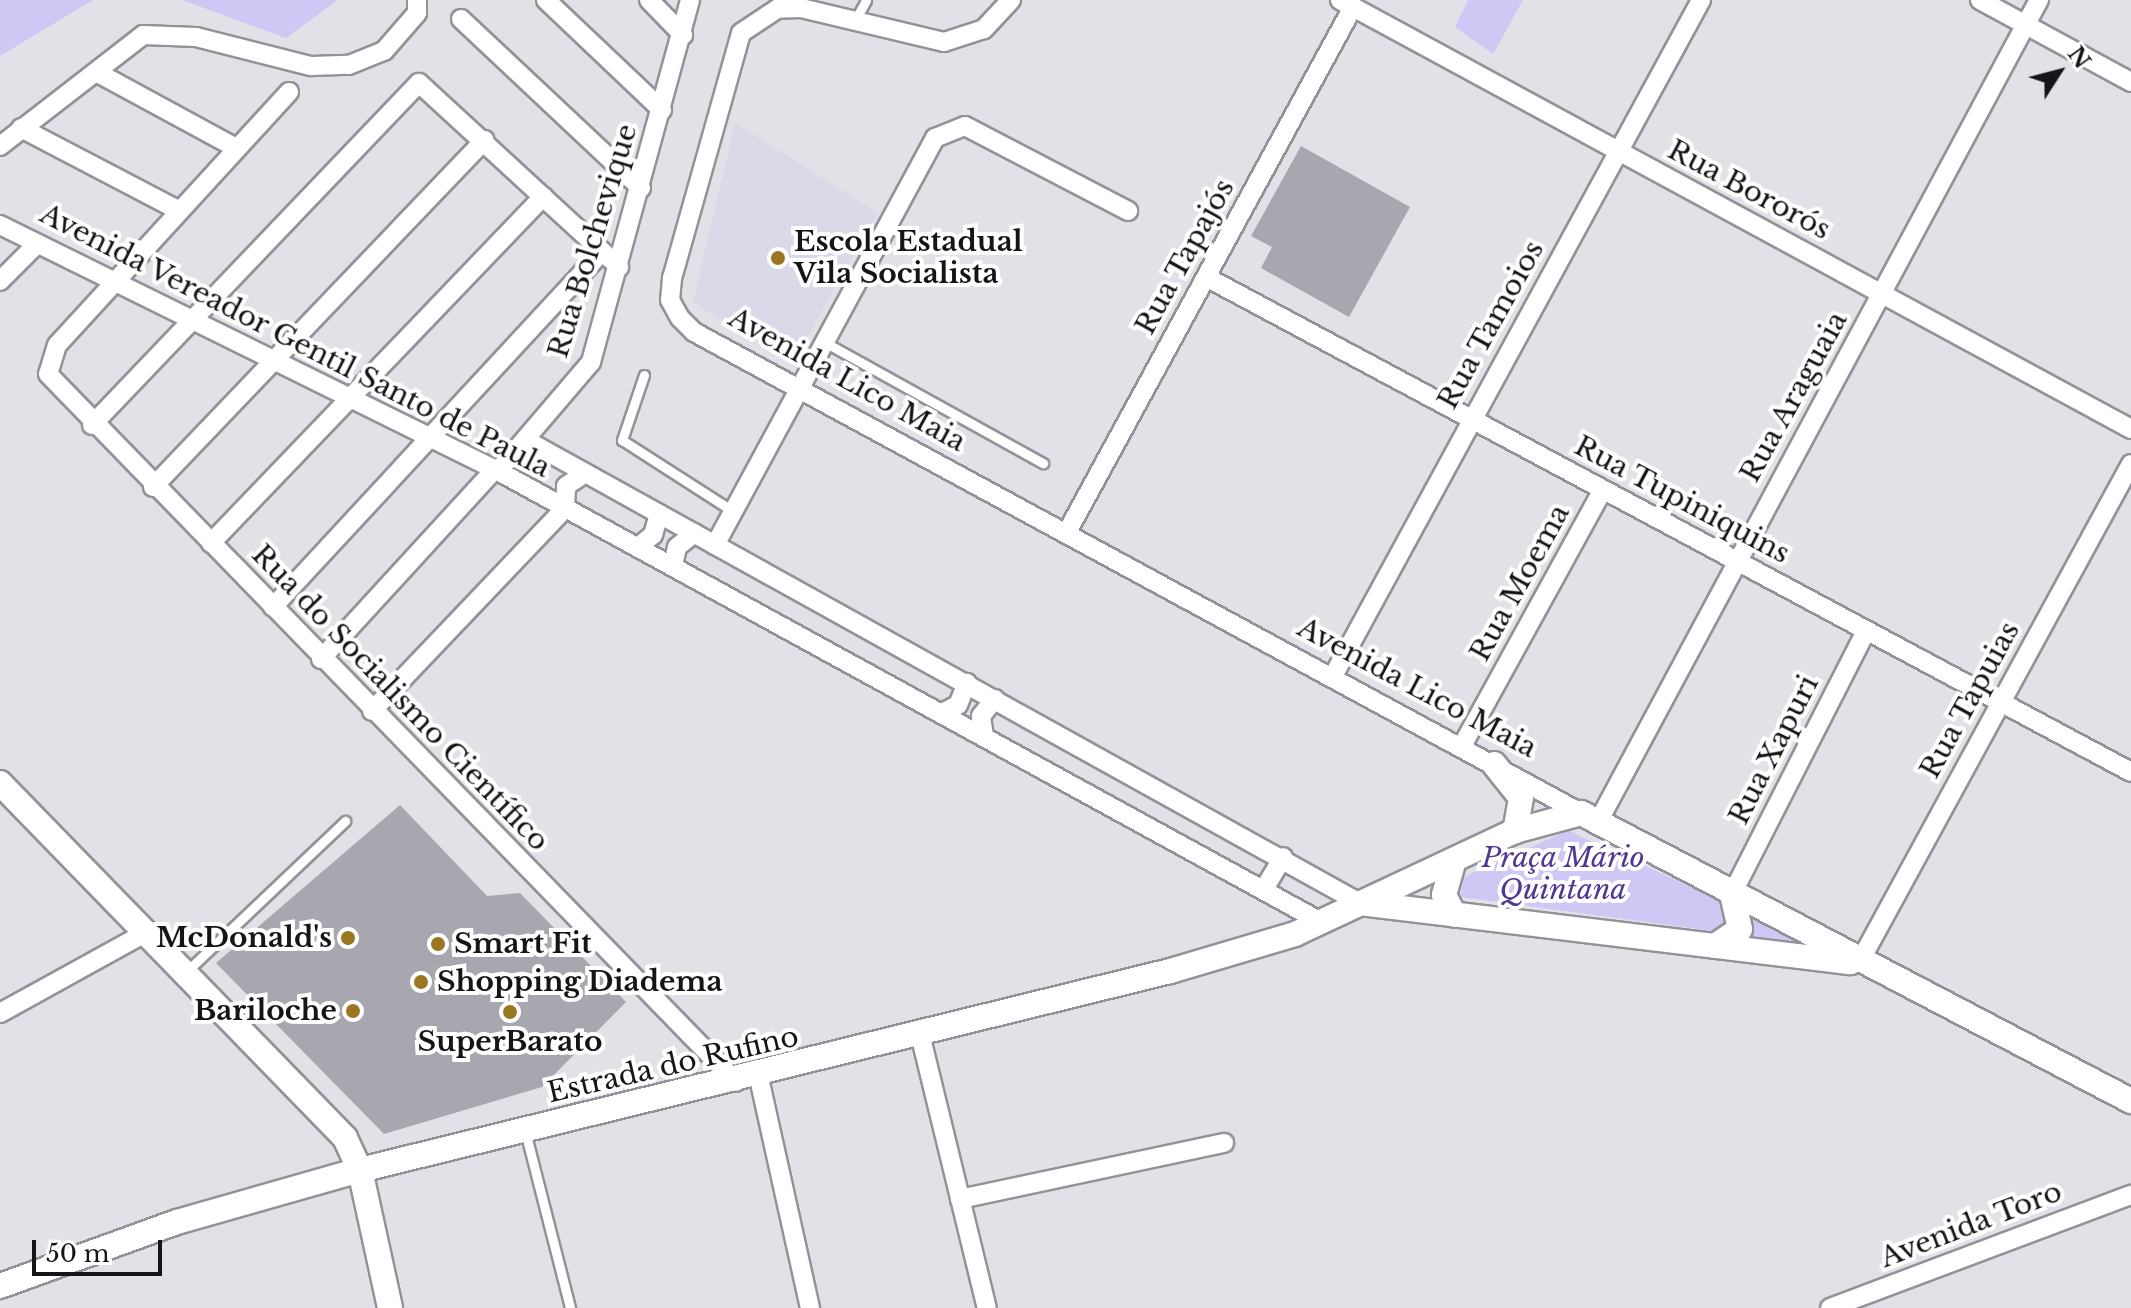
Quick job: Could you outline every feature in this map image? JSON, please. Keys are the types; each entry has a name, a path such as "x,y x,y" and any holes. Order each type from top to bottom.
{"street":[{"path":"0,146 98,73 143,35 163,34 311,66 349,65 384,51 417,13 417,0"},
{"path":"546,0 662,110"},
{"path":"649,0 683,35"},
{"name":"Rua Bolchevique","path":"321,659 526,440 591,362 683,35 690,0"},
{"path":"854,22 944,42 984,29 1011,0"},
{"name":"Rua Tamoios","path":"1332,678 1701,0"},
{"path":"1980,0 2131,82"},
{"name":"Rua Araguaia","path":"1589,818 1736,561 2039,0"},
{"name":"Rua Bororós","path":"1347,4 2131,429"},
{"name":"Rua Tapajós","path":"1066,534 1206,277 1347,4"},
{"name":"Avenida Lico Maia","path":"854,22 777,9 737,41 672,278 670,300 680,318 801,389 1462,746 1589,818 1859,963 2130,1098"},
{"path":"461,19 641,188"},
{"path":"98,73 236,148"},
{"path":"92,425 196,321 419,83 485,140 619,267"},
{"path":"117,283 178,210 289,92"},
{"path":"715,545 828,344 919,164 950,127 993,137 1128,211"},
{"path":"21,128 178,210"},
{"path":"153,487 485,140"},
{"path":"211,543 543,197"},
{"name":"Avenida Vereador Gentil Santo de Paula","path":"0,225 497,470 1321,922"},
{"path":"0,281 37,244"},
{"path":"273,607 602,252"},
{"name":"Rua Tupiniquins","path":"1206,277 2131,772"},
{"name":"Rua do Socialismo Científico","path":"117,283 57,345 48,374 92,425 211,543 372,711 747,1080"},
{"name":"Avenida Vereador Gentil Santo de Paula","path":"526,440 1283,857 1360,903"},
{"name":"Rua Tapuias","path":"1859,963 2131,464"},
{"name":"Avenida Vereador Gentil Santo de Paula","path":"565,508 566,486 585,473"},
{"name":"Rua Moema","path":"1462,746 1603,490"},
{"path":"372,711 565,508"},
{"path":"638,547 653,535 659,514"},
{"path":"673,566 677,547 694,533"},
{"name":"Rua Xapuri","path":"1732,894 1866,631"},
{"path":"942,713 958,705 967,683"},
{"path":"984,736 981,716 995,699"},
{"path":"1494,764 1521,798 1515,831"},
{"path":"4,793 318,1106 360,1170 390,1308"},
{"name":"Estrada do Rufino","path":"0,1286 177,1222 360,1170 747,1080 1170,971 1321,922 1515,831 1589,818"},
{"path":"1264,889 1283,857"},
{"path":"1454,860 1444,886 1454,915"},
{"path":"1715,946 1740,929 1732,894"},
{"path":"1360,903 1859,963"},
{"path":"0,1013 145,933"},
{"path":"920,1034 987,1308"},
{"path":"747,1080 810,1308"},
{"path":"960,1199 1224,1143"},
{"name":"Avenida Toro","path":"1830,1308 2131,1195"}],"lane":[{"path":"854,22 866,0"},
{"path":"828,344 1043,463"},
{"path":"644,375 622,440 734,512"},
{"path":"185,973 345,821"},
{"path":"525,1131 570,1308"}],"shaded area":[{"name":"Escola Estadual Vila Socialista","path":"735,123 878,213 805,341 786,353 776,354 693,302"}],"green space":[{"path":"0,0 93,0 0,56"},
{"path":"182,0 338,0 286,38"},
{"path":"1468,0 1523,0 1493,54 1455,27"},
{"name":"Praça Mário Quintana","path":"1569,830 1817,945 1460,897 1464,877"}],"building":[{"path":"1301,146 1410,207 1349,317 1261,268 1272,247 1251,236"},
{"name":"Shopping Diadema","path":"400,805 487,896 520,893 626,1002 542,1087 384,1134 216,963"}],"place":[{"name":"Escola Estadual Vila Socialista","path":"778,258"},
{"name":"McDonald's","path":"348,938"},
{"name":"Smart Fit","path":"438,944"},
{"name":"Shopping Diadema","path":"421,982"},
{"name":"Bariloche","path":"353,1011"},
{"name":"SuperBarato","path":"510,1012"}]}
